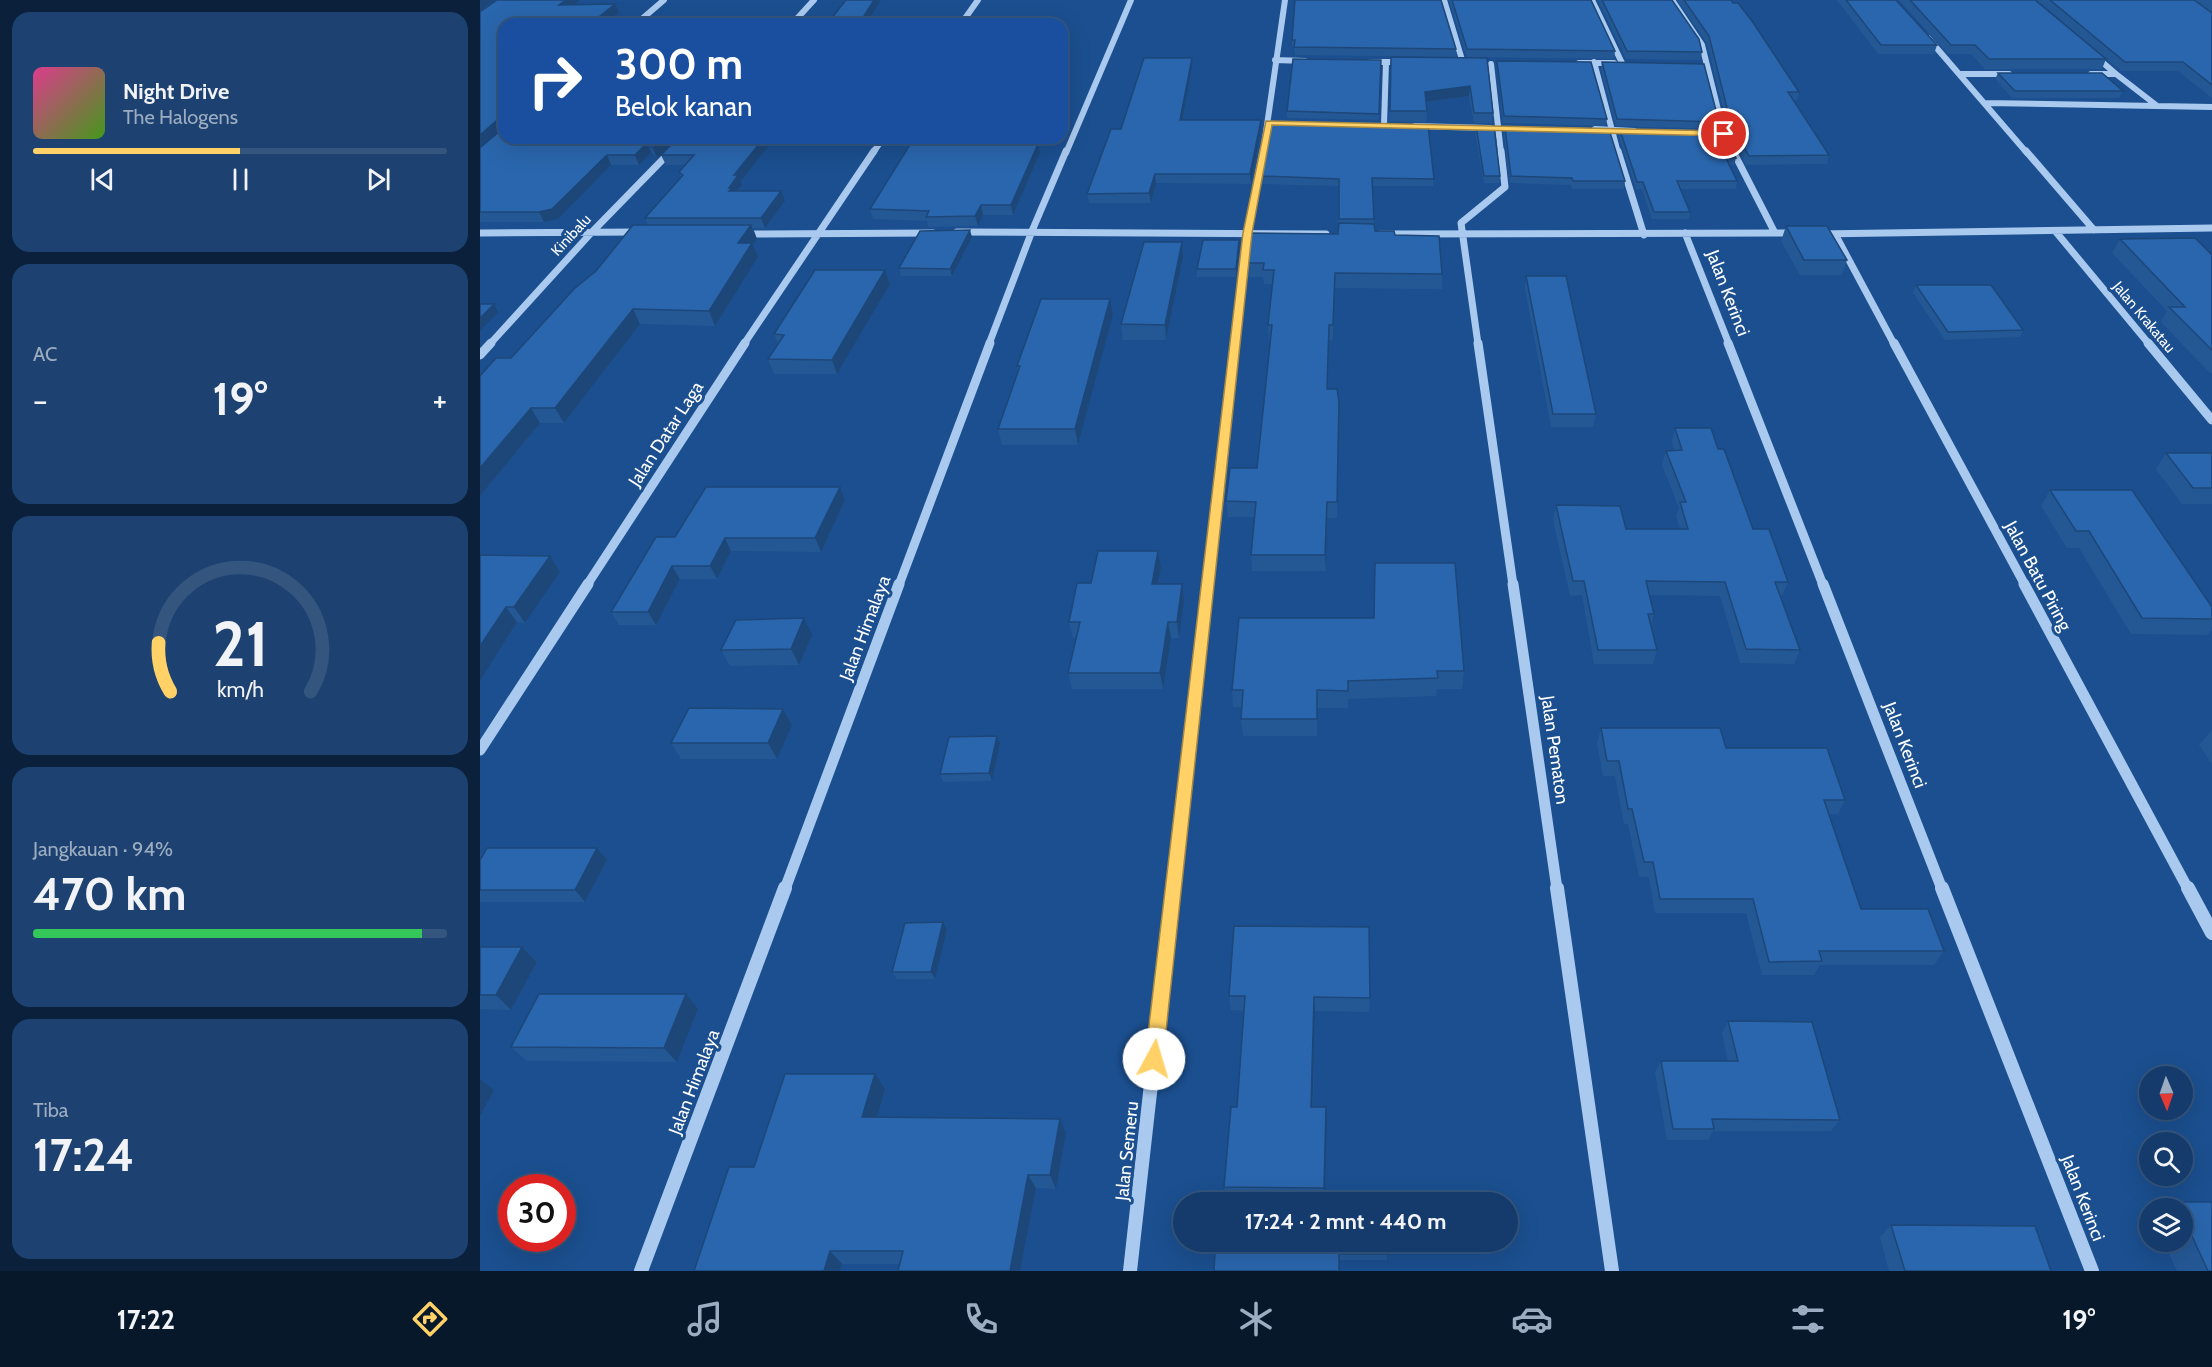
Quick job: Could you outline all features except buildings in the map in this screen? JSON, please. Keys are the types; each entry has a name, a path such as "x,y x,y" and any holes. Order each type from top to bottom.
{"street":[{"path":"643,18 664,0"},
{"path":"798,18 814,0"},
{"path":"965,18 978,0"},
{"name":"Jalan Himalaya","path":"641,1271 1032,231 1131,0"},
{"name":"Jalan Semeru","path":"1130,1271 1247,233 1275,123 1275,60 1285,0"},
{"path":"1444,0 1462,63"},
{"path":"1592,0 1622,63"},
{"path":"1672,0 1702,45 1724,134 1775,233"},
{"path":"1924,34 2094,230"},
{"path":"2090,51 2156,105"},
{"path":"1275,60 1308,61"},
{"path":"1364,62 1408,62"},
{"path":"1384,125 1386,62"},
{"path":"1594,62 1611,130 1644,235"},
{"path":"1452,63 1472,63"},
{"path":"1571,63 1634,63"},
{"path":"1482,64 1503,64"},
{"path":"1462,235 1461,223 1465,217 1501,193 1505,187 1491,64"},
{"path":"1698,65 1707,65"},
{"path":"1961,74 2021,74"},
{"path":"2080,74 2116,74"},
{"path":"1985,103 2212,107"},
{"path":"1372,125 1395,125"},
{"path":"1407,126 1509,128"},
{"path":"1588,129 1644,131"},
{"path":"1712,133 1724,134"},
{"name":"Kinibalu","path":"480,355 591,232 678,144"},
{"name":"Jalan Datar Laga","path":"480,750 816,234 879,144"},
{"path":"1367,234 1835,234 2212,228"},
{"path":"948,232 1331,234"},
{"name":"Jalan Krakatau","path":"2056,232 2212,420"},
{"path":"480,234 651,233"},
{"path":"734,234 936,233"},
{"name":"Jalan Kerinci","path":"1685,233 2092,1271"},
{"name":"Jalan Batu Piring","path":"1835,234 2212,933"},
{"name":"Jalan Pematon","path":"1462,235 1612,1271"}],"route":[{"path":"1154,1059 1247,233 1269,123 1724,134"}]}
